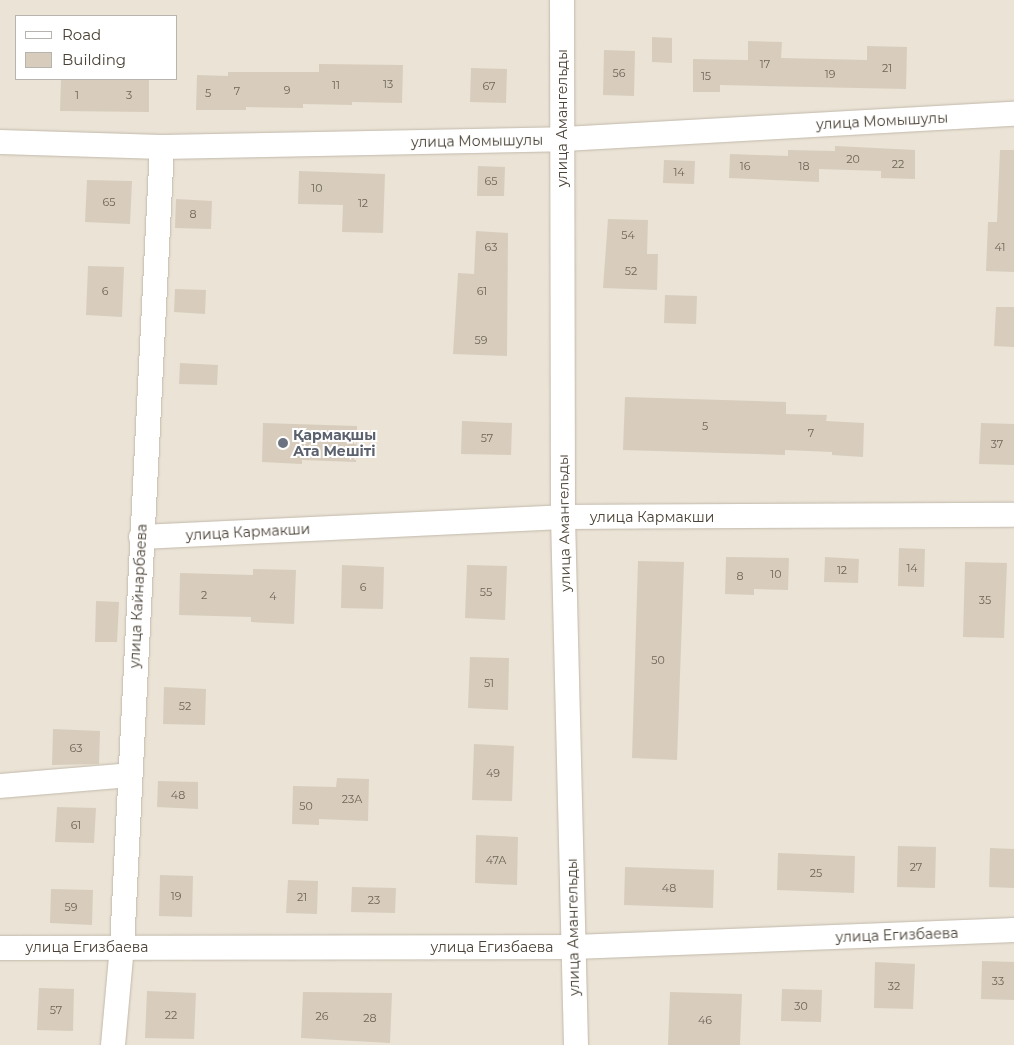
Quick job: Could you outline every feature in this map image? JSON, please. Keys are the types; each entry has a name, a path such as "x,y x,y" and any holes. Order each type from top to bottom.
{"street":[{"name":"улица Амангельды","path":"562,0 563,518 576,1045"},
{"name":"улица Момышулы","path":"0,141 162,147 562,139 1014,114"},
{"name":"улица Кайнарбаева","path":"114,1045 122,947 162,147"},
{"name":"улица Кармакши","path":"141,537 563,518 1014,514"},
{"path":"0,786 130,775"},
{"name":"улица Егизбаева","path":"0,948 574,947 1014,930"}],"shaded area":[{"path":"0,0 1014,0 1014,1045 0,1045"}],"building":[{"path":"652,37 672,38 672,63 652,62"},
{"path":"748,41 782,42 781,58 867,60 867,46 907,47 906,89 720,85 720,92 693,92 693,59 748,60"},
{"path":"604,50 635,51 634,96 603,95"},
{"path":"319,64 403,65 402,103 352,102 352,105 303,104 303,108 246,107 246,110 196,110 197,75 228,76 228,72 319,72"},
{"path":"471,68 507,69 506,103 470,102"},
{"path":"61,80 149,80 149,112 60,111"},
{"path":"835,146 915,150 915,179 881,178 881,171 819,169 819,182 729,178 730,154 788,156 788,150 835,151"},
{"path":"1000,150 1014,150 1014,272 986,271 988,222 997,222"},
{"path":"664,160 695,161 694,184 663,183"},
{"path":"478,166 505,167 504,196 477,196"},
{"path":"299,171 385,174 383,233 342,232 343,205 298,204"},
{"path":"87,180 132,181 130,224 85,222"},
{"path":"176,199 212,201 211,229 175,228"},
{"path":"608,219 648,220 647,254 658,254 657,290 603,288"},
{"path":"476,231 508,233 507,356 453,354 458,273 474,274"},
{"path":"88,266 124,267 122,317 86,315"},
{"path":"175,289 206,290 205,314 174,312"},
{"path":"665,295 697,296 696,324 664,323"},
{"path":"996,307 1014,307 1014,347 994,346"},
{"path":"180,363 218,365 217,385 179,384"},
{"path":"625,397 786,402 786,414 827,415 826,421 864,423 863,457 832,455 832,452 785,450 785,455 623,450"},
{"path":"462,421 512,423 511,455 461,454"},
{"path":"263,423 357,426 356,462 302,460 302,464 262,462"},
{"path":"981,423 1014,424 1014,465 979,464"},
{"path":"899,548 925,549 924,587 898,586"},
{"path":"726,557 789,558 788,590 754,589 754,595 725,594"},
{"path":"825,557 859,559 858,583 824,582"},
{"path":"638,561 684,562 677,760 632,758"},
{"path":"965,562 1007,563 1004,638 963,637"},
{"path":"342,565 384,567 383,609 341,608"},
{"path":"467,565 507,566 505,620 465,618"},
{"path":"253,569 296,570 294,624 251,622 251,617 179,615 180,573 253,575"},
{"path":"96,601 119,602 117,642 95,642"},
{"path":"470,657 509,658 508,710 468,708"},
{"path":"164,687 206,689 205,725 163,724"},
{"path":"53,729 100,731 99,764 52,765"},
{"path":"474,744 514,746 512,801 472,800"},
{"path":"337,778 369,779 368,821 319,819 319,825 292,824 293,786 336,787"},
{"path":"158,781 198,782 198,809 157,807"},
{"path":"57,807 96,808 94,843 55,842"},
{"path":"476,835 518,837 517,885 475,883"},
{"path":"898,846 936,847 935,888 897,887"},
{"path":"990,848 1014,849 1014,888 989,887"},
{"path":"778,853 855,856 854,893 777,890"},
{"path":"625,867 714,870 713,908 624,905"},
{"path":"160,875 193,876 192,917 159,916"},
{"path":"288,880 318,881 317,914 286,913"},
{"path":"352,887 396,888 395,913 351,912"},
{"path":"51,889 93,890 92,925 50,923"},
{"path":"982,961 1014,962 1014,1000 981,999"},
{"path":"875,962 915,964 913,1009 874,1008"},
{"path":"39,988 74,989 73,1031 37,1030"},
{"path":"782,989 822,990 821,1022 781,1021"},
{"path":"147,991 196,993 194,1039 145,1038"},
{"path":"303,992 392,993 390,1043 301,1038"},
{"path":"670,992 742,994 740,1045 668,1045"}],"place":[{"name":"Қармақшы Ата Мешіті","path":"283,443"}]}
